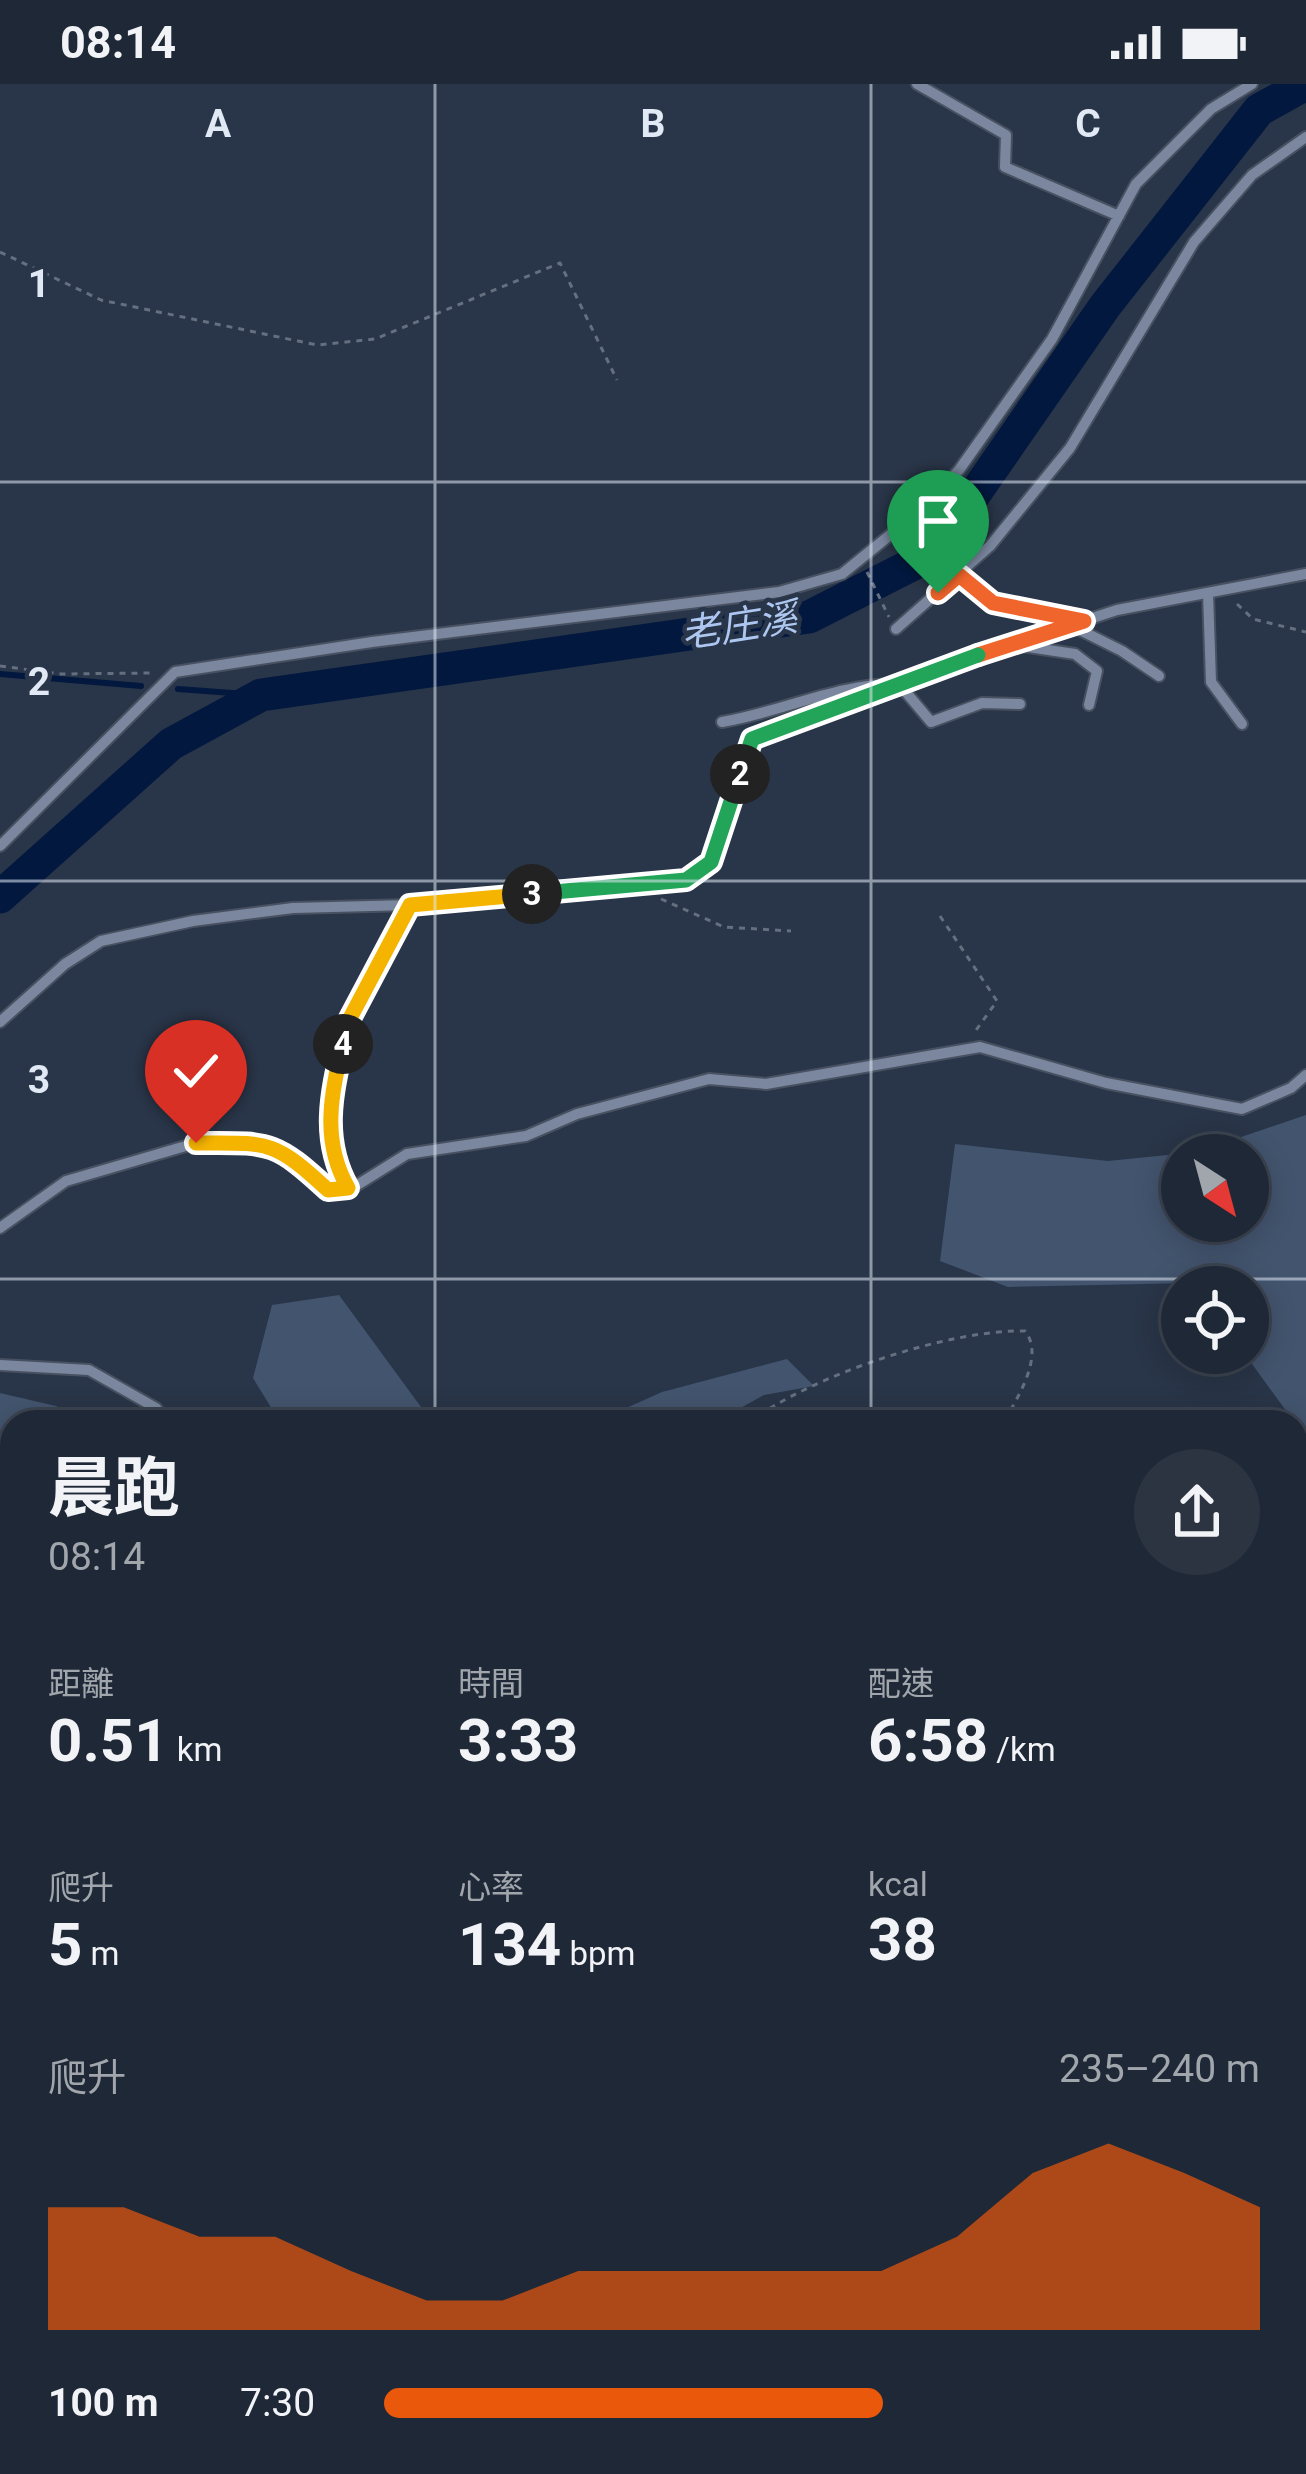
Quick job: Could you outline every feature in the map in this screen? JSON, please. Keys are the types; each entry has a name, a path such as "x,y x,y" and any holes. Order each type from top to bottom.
{"lane":[{"path":"916,84 1006,135 1004,167 1119,216"},
{"path":"0,846 176,672 372,642 779,592 842,574 917,513 959,470 1052,339 1136,184 1211,109 1252,84"},
{"path":"896,629 990,546 1070,448 1194,242 1252,175 1306,137"},
{"path":"0,1022 65,964 101,941 193,921 292,908 410,905 686,880 711,862 752,739 1117,610 1306,574"},
{"path":"1208,593 1211,682 1242,724"},
{"path":"1070,625 1159,676"},
{"path":"1011,644 1075,654 1097,671 1089,705"},
{"path":"722,722 766,715 863,683 899,684 931,722 982,703 1020,704"},
{"path":"348,1188 334,1162 330,1098 348,1022 410,905"},
{"path":"0,1228 66,1180 196,1143 264,1143 294,1159 328,1190 348,1188 407,1154 526,1136 577,1114 709,1078 766,1084 980,1047 1106,1083 1242,1109 1291,1088 1306,1075"},
{"path":"0,1365 89,1370 157,1410"}],"path":[{"path":"0,252 101,301 317,345 375,339 560,263 617,380"},
{"path":"860,559 896,629"},
{"path":"959,575 993,603 1084,621"},
{"path":"1222,590 1253,619 1306,632"},
{"path":"0,666 61,674 176,672"},
{"path":"632,885 724,927 791,931"},
{"path":"940,916 997,1001 975,1032 969,1050"},
{"path":"766,1410 859,1366 995,1330 1025,1331 1032,1340 1032,1357 1010,1410"}],"shaded area":[{"path":"1306,1115 1306,1410 1286,1410 1259,1374 1269,1374 1269,1266 1161,1266 1161,1284 1008,1287 940,1261 955,1144 1108,1161 1161,1156 1161,1242 1269,1242 1269,1134 1250,1134"},
{"path":"339,1295 423,1410 273,1410 253,1378 272,1305"},
{"path":"787,1359 814,1386 764,1395 737,1410 622,1410 662,1392"},
{"path":"0,1393 64,1410 0,1410"}],"waterway":[{"name":"老庄溪","path":"0,897 171,744 261,695 809,617 933,554 1105,306 1259,110 1306,84"},
{"path":"0,674 141,686"},
{"path":"178,689 261,695"}],"route":[{"path":"196,1143 264,1143 294,1159 328,1190 348,1188 334,1162 330,1098 348,1022 410,905 686,880 711,862 752,739 1084,621 993,603 959,575 938,593"}]}
